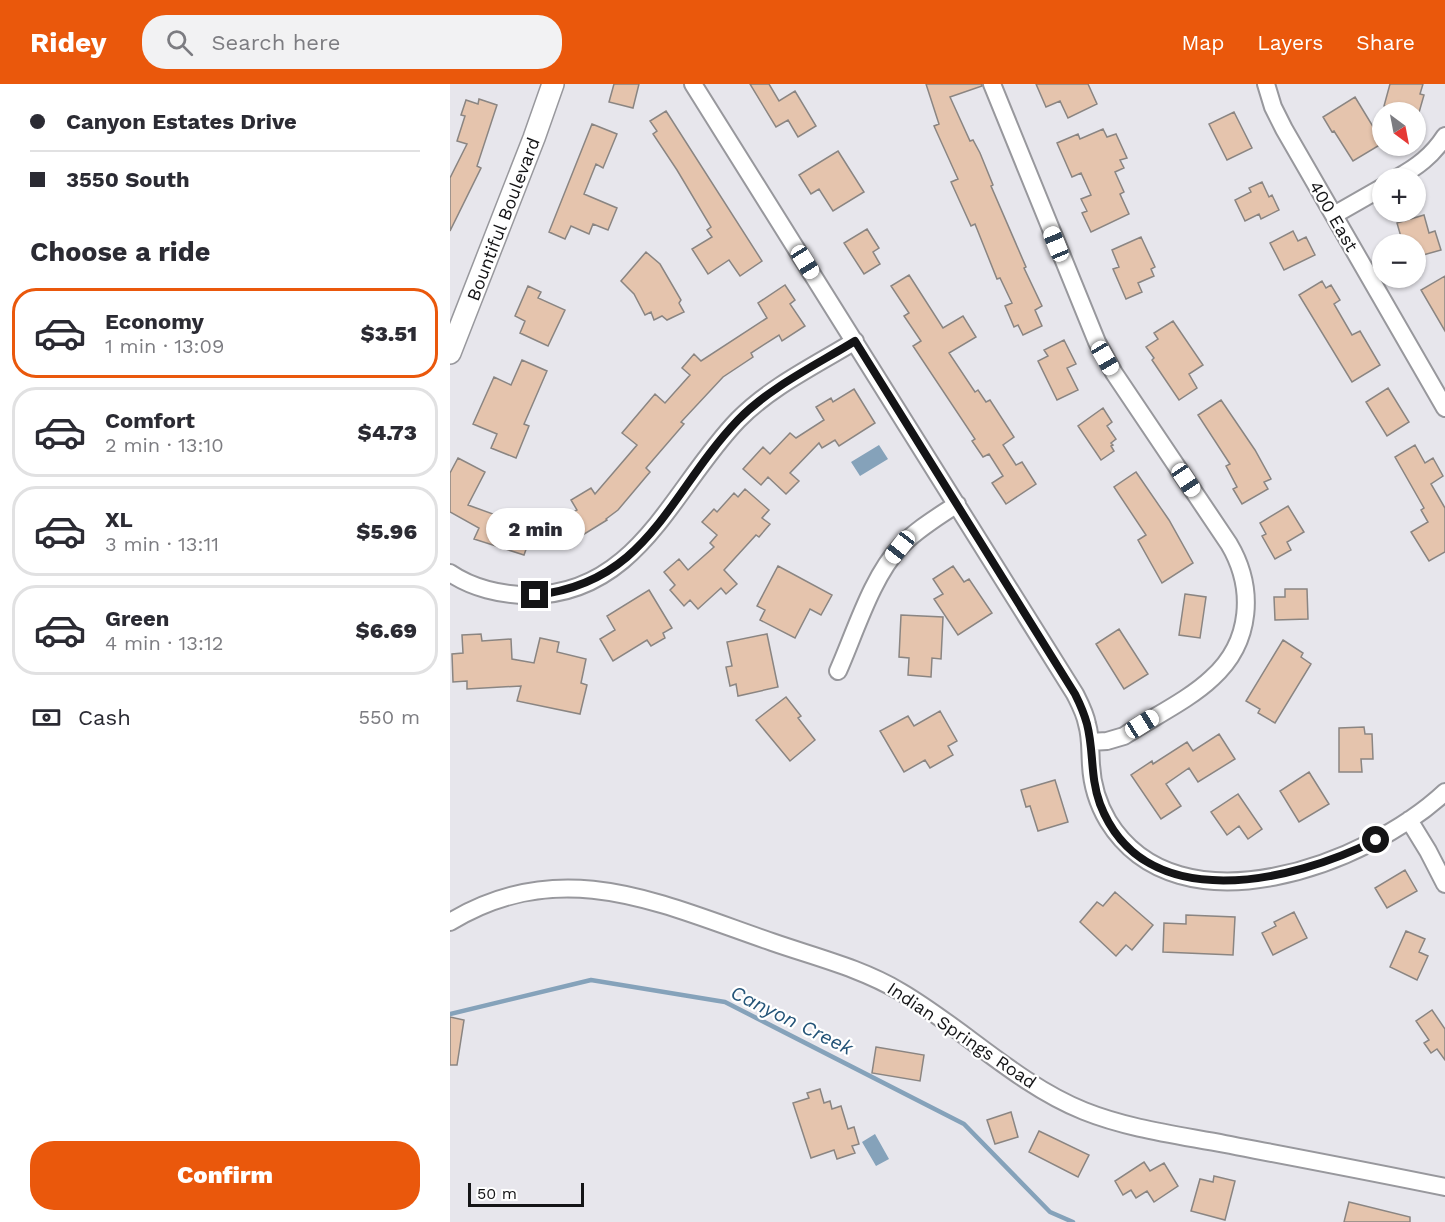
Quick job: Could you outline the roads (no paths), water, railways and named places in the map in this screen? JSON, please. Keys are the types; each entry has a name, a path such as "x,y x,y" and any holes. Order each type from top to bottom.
{"main road":[{"name":"Bountiful Boulevard","path":"450,353 553,84"}],"street":[{"path":"693,84 1075,694 1088,725 1092,773 1096,791 1108,820 1117,834 1130,847 1159,868 1190,878 1205,880 1268,878 1340,857 1388,834 1445,792"},
{"path":"992,84 1097,342 1114,373 1228,544 1239,564 1245,585 1246,608 1242,629 1233,650 1214,677 1124,736 1107,741 1090,742"},
{"name":"400 East","path":"1266,84 1273,107 1284,129 1445,408"},
{"path":"1412,168 1427,159 1445,136"},
{"path":"1334,215 1372,193"},
{"path":"450,573 486,589 518,595 568,590 599,578 638,548 747,411 855,341"},
{"path":"838,671 879,576 889,561 913,534 957,504"},
{"path":"1409,820 1445,884"},
{"name":"Indian Springs Road","path":"450,922 473,908 494,900 536,890 580,888 627,894 844,966 886,983 922,1005 1027,1080 1084,1111 1143,1128 1445,1187"}],"water":[{"path":"879,445 888,459 860,476 851,462"},
{"path":"875,1134 889,1159 876,1166 862,1142"}],"waterway":[{"name":"Canyon Creek","path":"450,1014 591,980 725,1002 964,1124 1050,1212 1073,1222"}]}
